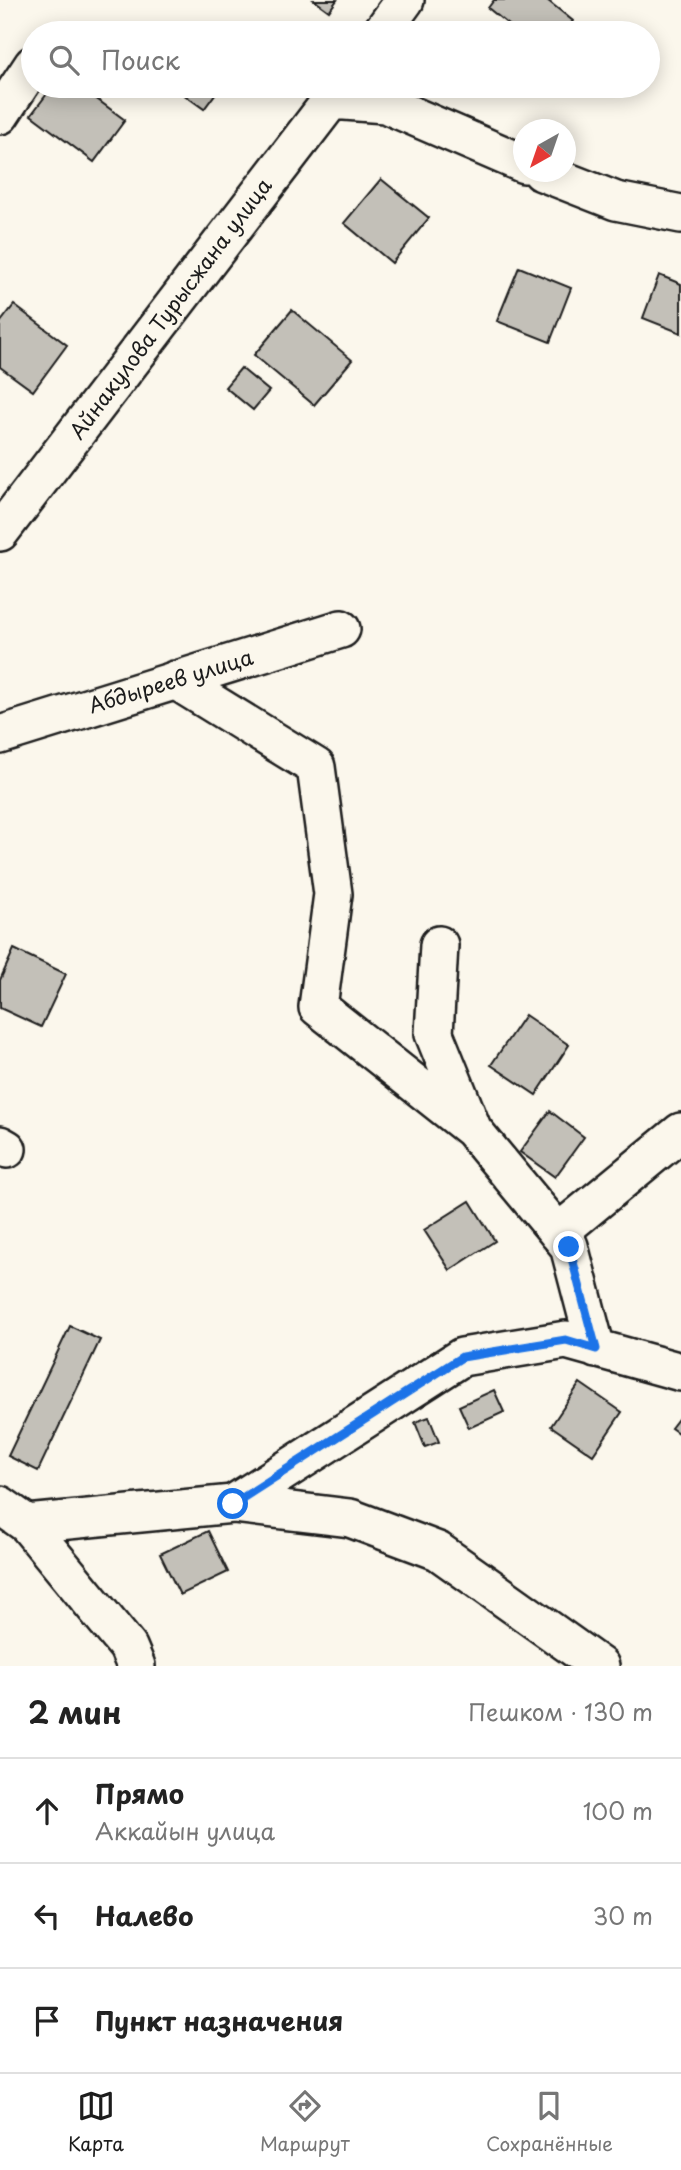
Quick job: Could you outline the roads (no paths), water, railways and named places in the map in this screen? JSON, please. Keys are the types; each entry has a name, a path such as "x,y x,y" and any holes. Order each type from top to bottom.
{"street":[{"path":"390,21 405,0"},
{"path":"0,115 21,83"},
{"name":"Айнакулова Турысжана улица","path":"0,532 332,98"},
{"path":"358,98 384,104 513,160"},
{"path":"568,182 616,201 681,214"},
{"name":"Абдыреев улица","path":"0,735 341,629"},
{"path":"175,680 316,767 333,894 318,1007 472,1129 558,1233 569,1247 596,1349"},
{"path":"439,945 434,1034 472,1129"},
{"path":"558,1233 681,1132"},
{"path":"233,1504 462,1357 566,1340 681,1372"},
{"path":"14,1514 233,1504 350,1518 438,1551 600,1666"},
{"path":"14,1514 128,1647 136,1666"}]}
